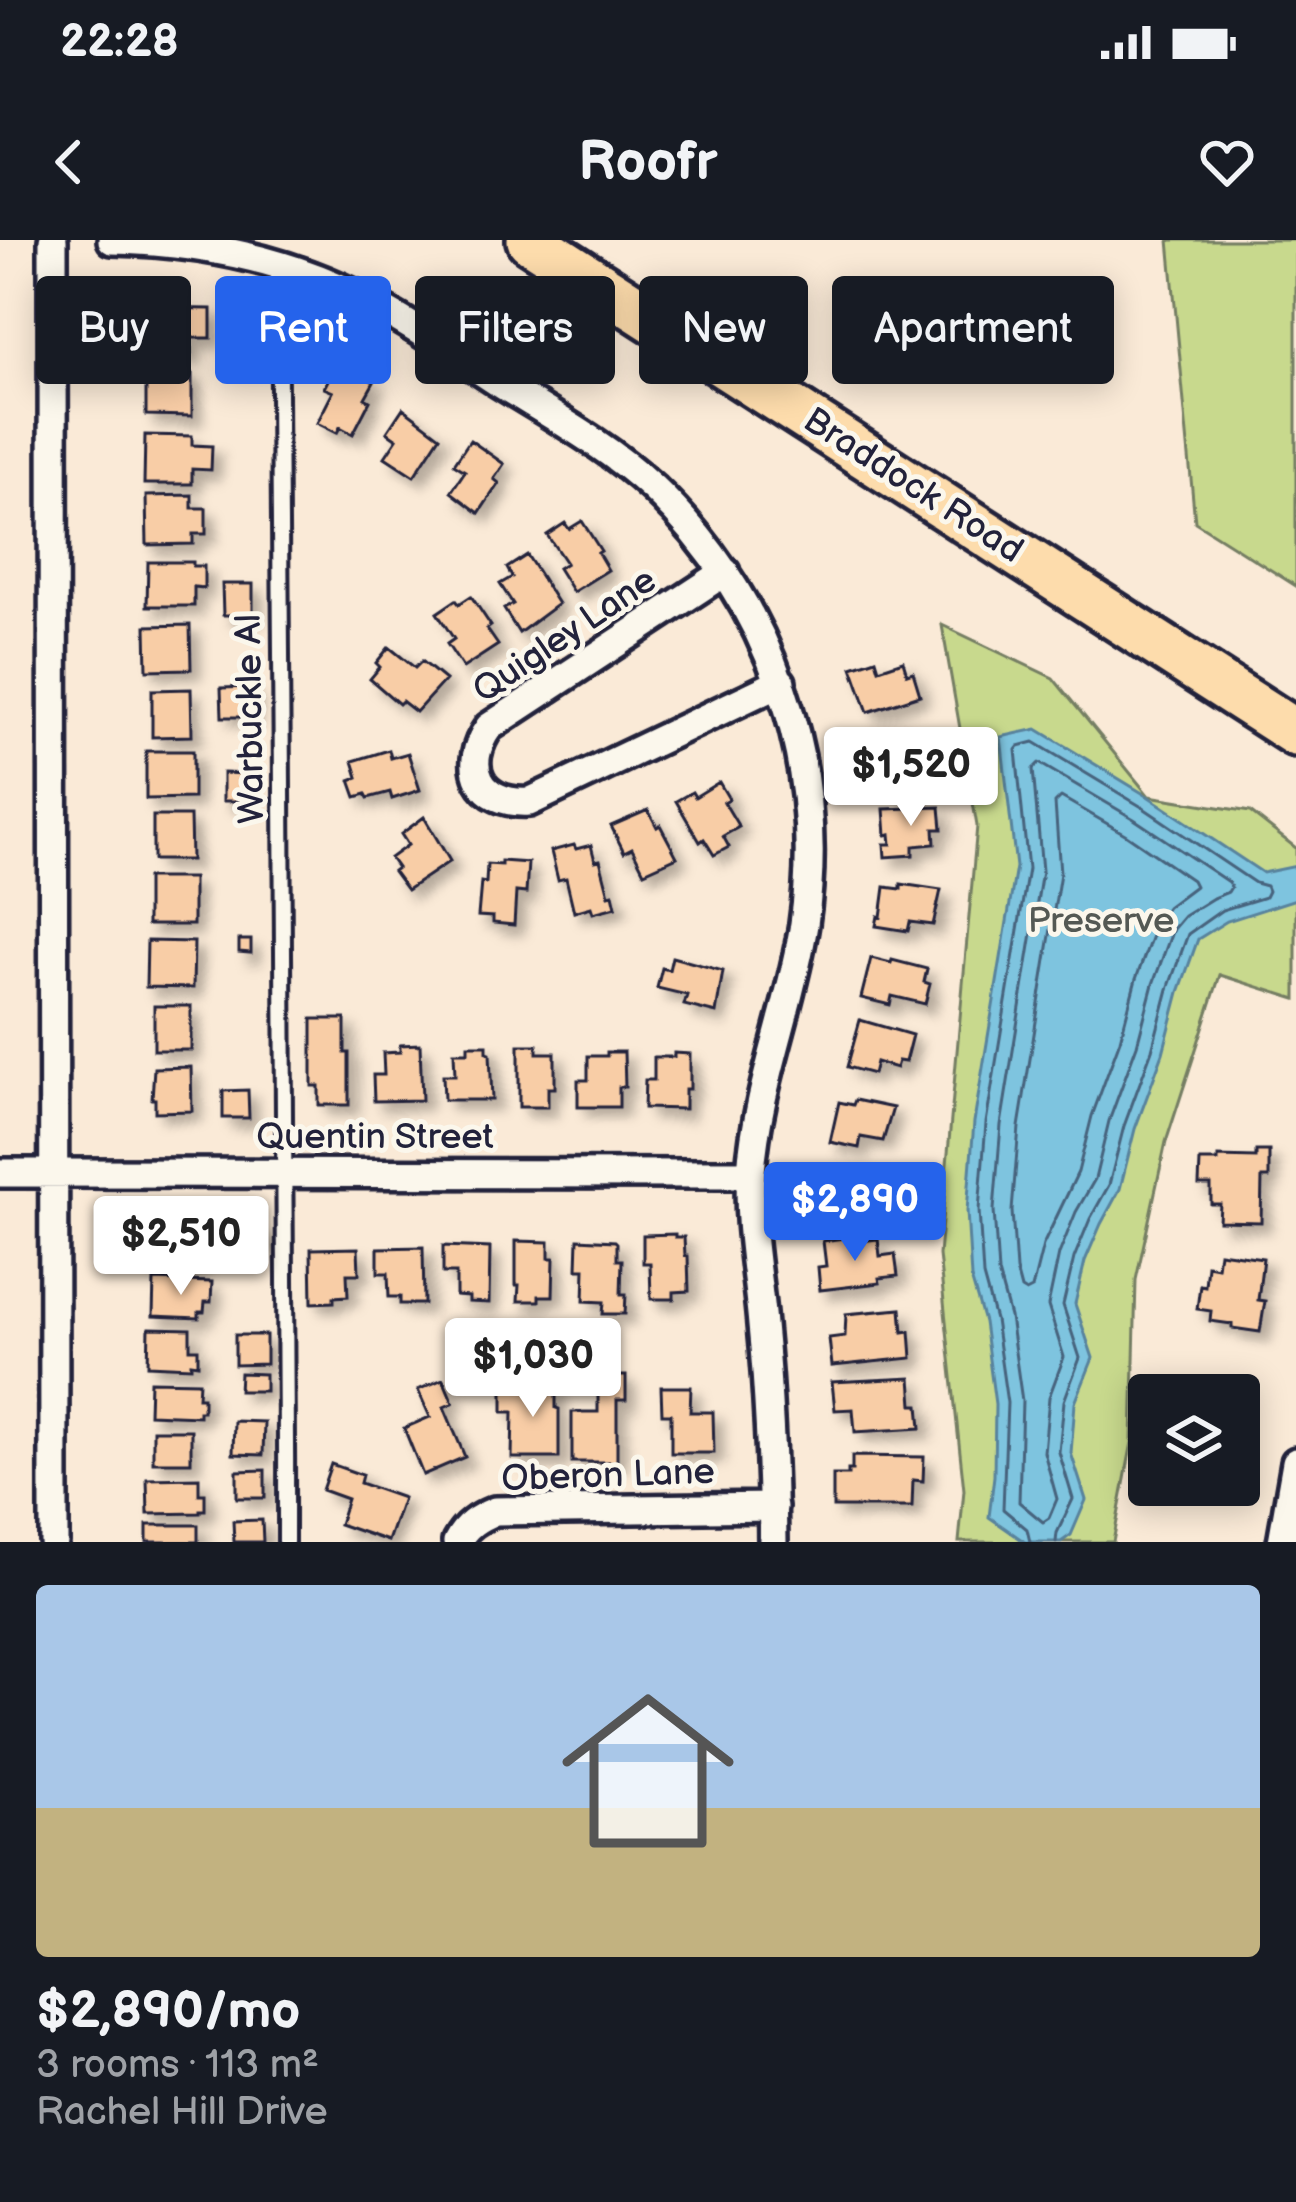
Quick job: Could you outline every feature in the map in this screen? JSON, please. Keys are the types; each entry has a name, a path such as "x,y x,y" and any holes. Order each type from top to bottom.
{"main road":[{"name":"Braddock Road","path":"530,240 1296,733"}],"street":[{"path":"53,240 54,1542"},
{"path":"112,240 221,250 278,264 386,311 604,448 650,486 725,572 758,628 781,682 802,760 809,869 803,927 756,1126 750,1174 769,1396 773,1542"},
{"name":"Quigley Lane","path":"725,572 489,727 474,759 478,777 498,799 529,802 781,682"},
{"name":"Quentin Street","path":"0,1173 750,1174"},
{"path":"1282,1542 1296,1462"},
{"name":"Oberon Lane","path":"457,1542 477,1518 495,1511 772,1507"}],"lane":[{"name":"Warbuckle Al","path":"278,264 286,1542"}],"green space":[{"path":"1169,240 1296,240 1296,586 1195,522"},
{"name":"Preserve","path":"942,625 1053,678 1149,796 1250,812 1296,848 1296,999 1220,975 1166,1142 1136,1280 1134,1374 1128,1374 1128,1463 1113,1542 959,1542 964,1490 939,1255 977,826"}],"water":[{"name":"Preserve","path":"1037,729 1263,873 1296,866 1296,899 1227,921 1198,939 1120,1189 1085,1261 1075,1304 1093,1358 1075,1403 1071,1453 1086,1500 1071,1535 1061,1542 1025,1542 989,1517 995,1404 984,1322 971,1278 967,1211 974,1122 1016,867 1001,737"}],"building":[{"path":"191,309 211,309 211,338 191,338"},
{"path":"192,373 192,416 146,415 146,384 191,384"},
{"path":"326,384 373,384 365,398 370,401 353,434 340,427 337,433 317,423 333,392 324,388"},
{"path":"403,408 440,436 414,476 385,457 397,439 387,432"},
{"path":"145,435 192,436 192,445 212,446 211,470 192,469 192,484 144,484"},
{"path":"470,440 504,464 494,479 499,483 479,513 451,492 465,471 454,464"},
{"path":"192,495 192,508 206,508 206,534 193,534 193,544 147,545 146,496"},
{"path":"582,521 608,570 573,592 558,568 566,563 547,535 565,523 569,529"},
{"path":"527,555 558,604 519,633 504,609 513,604 500,584 512,577 507,568"},
{"path":"148,562 204,566 204,588 194,587 194,606 147,606"},
{"path":"222,584 253,584 253,615 223,615"},
{"path":"471,596 498,645 463,668 447,644 454,639 437,613"},
{"path":"190,625 191,669 147,670 146,626"},
{"path":"389,647 415,668 422,661 445,680 416,712 370,679"},
{"path":"876,659 879,669 903,661 907,674 913,672 920,695 868,712 852,667"},
{"path":"252,687 252,717 222,717 221,688"},
{"path":"191,689 192,736 152,737 152,690"},
{"path":"899,735 901,746 924,744 925,757 933,756 935,777 880,783 876,738"},
{"path":"389,750 391,758 408,753 420,790 392,799 390,792 356,797 350,780 358,777 353,761"},
{"path":"146,751 193,751 193,798 146,799"},
{"path":"223,773 248,774 247,801 223,801"},
{"path":"719,782 739,827 723,836 729,847 714,855 704,839 700,842 676,801 692,792 695,797"},
{"path":"940,807 942,829 934,829 935,844 913,846 913,855 885,857 884,844 891,844 884,809"},
{"path":"648,810 677,857 644,872 632,848 624,852 611,826"},
{"path":"153,816 190,816 191,860 153,860"},
{"path":"424,817 450,861 407,890 390,858 408,845 401,834"},
{"path":"574,845 576,849 591,845 616,907 574,912 566,878 558,880 551,851"},
{"path":"501,861 528,863 526,893 516,892 514,925 478,916 487,864 501,865"},
{"path":"147,878 193,878 193,925 147,925"},
{"path":"901,884 941,890 933,925 910,922 908,931 876,926 885,887 901,889"},
{"path":"239,940 251,940 251,953 239,952"},
{"path":"147,941 194,942 193,988 146,987"},
{"path":"672,957 723,971 716,1013 684,1005 687,995 657,988 662,968 669,970"},
{"path":"871,958 927,969 924,982 930,984 925,1004 892,996 890,1005 861,998"},
{"path":"154,1006 191,1006 191,1050 154,1050"},
{"path":"312,1019 345,1019 349,1105 319,1105 319,1086 312,1086"},
{"path":"860,1020 912,1035 905,1062 898,1061 896,1068 876,1062 873,1074 847,1067"},
{"path":"420,1044 422,1100 374,1101 373,1075 384,1075 383,1053 400,1052 400,1045"},
{"path":"468,1045 487,1045 492,1100 444,1100 443,1075 455,1075 454,1052 468,1052"},
{"path":"519,1045 537,1045 537,1053 555,1053 555,1088 548,1088 548,1107 519,1107"},
{"path":"607,1052 624,1052 625,1087 619,1087 619,1107 578,1107 578,1080 588,1080 588,1056 607,1056"},
{"path":"674,1053 690,1054 685,1109 644,1108 645,1080 654,1080 654,1057 674,1057"},
{"path":"191,1067 192,1111 155,1112 154,1068"},
{"path":"248,1090 249,1118 223,1118 223,1091"},
{"path":"855,1100 893,1108 883,1141 861,1137 859,1148 830,1142 839,1102 853,1105"},
{"path":"1256,1151 1269,1151 1269,1178 1262,1178 1261,1222 1219,1221 1220,1204 1211,1204 1211,1185 1199,1185 1200,1161 1256,1158"},
{"path":"873,1168 873,1175 889,1173 891,1193 875,1195 877,1218 825,1224 819,1174"},
{"path":"266,1228 266,1246 238,1246 238,1229"},
{"path":"147,1231 191,1231 198,1267 147,1267"},
{"path":"643,1235 684,1237 689,1291 674,1292 674,1299 651,1299"},
{"path":"858,1236 859,1241 878,1239 880,1256 895,1254 898,1276 879,1278 880,1283 820,1290 818,1267 826,1266 823,1241"},
{"path":"578,1239 617,1243 625,1314 603,1314 604,1302 584,1301 585,1269 577,1269"},
{"path":"516,1241 549,1242 549,1258 554,1258 553,1296 518,1301"},
{"path":"443,1246 490,1248 489,1303 456,1296 456,1273 443,1273"},
{"path":"423,1247 424,1304 400,1304 400,1297 389,1297 388,1273 378,1273 378,1248"},
{"path":"358,1248 359,1274 347,1274 348,1296 312,1303 311,1249"},
{"path":"1219,1252 1263,1258 1258,1300 1265,1301 1260,1332 1210,1321 1211,1311 1197,1309 1207,1265 1217,1267"},
{"path":"154,1280 212,1282 211,1302 205,1302 199,1318 153,1316"},
{"path":"901,1309 903,1332 910,1331 912,1358 832,1366 829,1338 845,1336 846,1314"},
{"path":"149,1328 190,1329 190,1349 198,1349 198,1364 148,1365"},
{"path":"235,1335 266,1335 266,1364 235,1365"},
{"path":"240,1373 265,1374 265,1391 239,1391"},
{"path":"598,1376 626,1376 626,1400 617,1400 617,1462 572,1462 572,1412 598,1412"},
{"path":"911,1378 921,1428 855,1432 853,1409 835,1410 832,1382"},
{"path":"443,1379 453,1403 444,1407 465,1457 423,1475 404,1428 430,1417 418,1390"},
{"path":"150,1381 199,1382 203,1411 199,1416 149,1414"},
{"path":"503,1383 556,1388 559,1458 512,1458 513,1412 503,1412"},
{"path":"661,1387 691,1387 690,1412 713,1412 714,1453 671,1453 671,1414 662,1414"},
{"path":"234,1421 264,1422 263,1455 233,1454"},
{"path":"153,1430 191,1430 191,1462 153,1462"},
{"path":"852,1456 924,1457 923,1481 913,1480 912,1507 833,1507 833,1475 848,1475"},
{"path":"331,1464 362,1475 360,1483 403,1498 388,1541 339,1524 347,1499 322,1490"},
{"path":"265,1470 265,1498 237,1498 237,1471"},
{"path":"199,1478 205,1510 148,1514 147,1479"},
{"path":"262,1520 263,1542 234,1542 233,1521"},
{"path":"147,1525 198,1525 198,1542 147,1542"}]}
